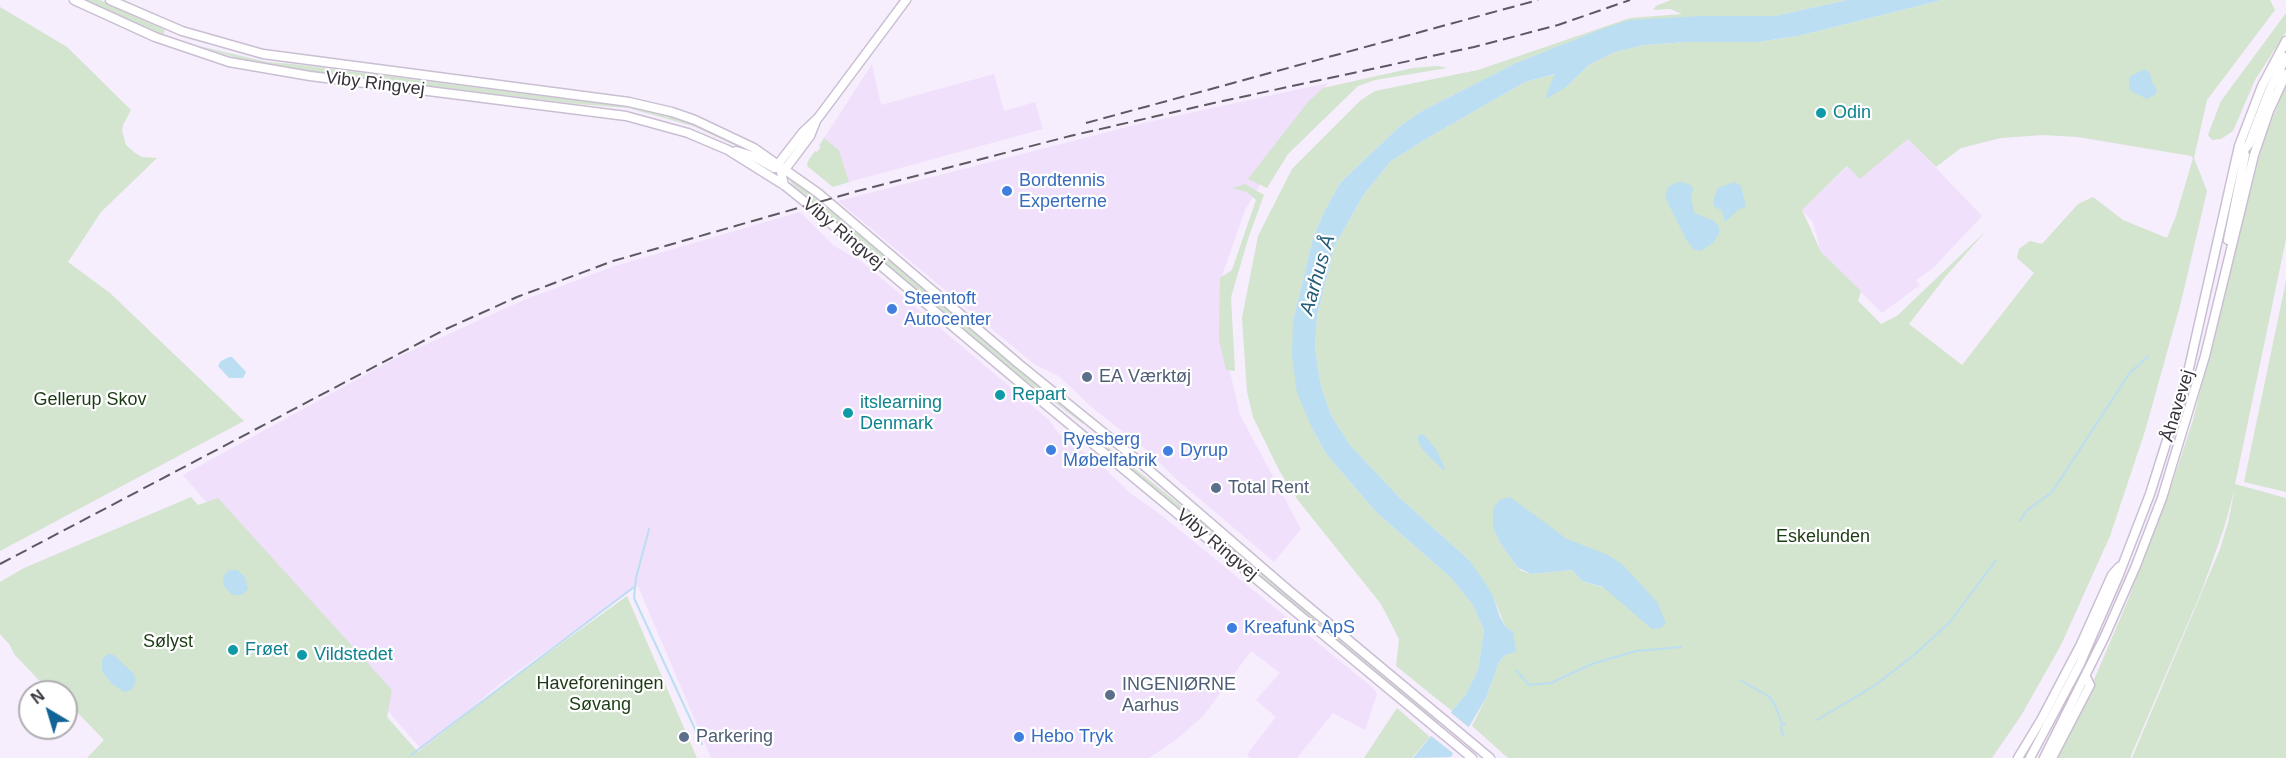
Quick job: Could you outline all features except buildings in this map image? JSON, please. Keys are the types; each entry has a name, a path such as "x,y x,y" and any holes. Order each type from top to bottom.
{"main road":[{"name":"Viby Ringvej","path":"74,0 155,38 229,62 310,76 626,116 668,126 708,141 746,160 784,185 1472,758"},
{"name":"Viby Ringvej","path":"110,0 182,31 263,54 651,106 736,137 818,193 1490,758"},
{"path":"784,185 781,167 803,132 818,118 906,0"},
{"name":"Åhavevej","path":"2030,758 2080,664 2150,494 2187,377 2240,151 2262,86 2286,41"},
{"path":"2214,320 2244,160 2240,151 2249,144 2270,89 2286,57"},
{"name":"Åhavevej","path":"2044,758 2086,677 2132,577 2162,498 2194,396 2254,154 2269,111 2286,74"},
{"path":"708,141 753,156 768,166 781,167"},
{"path":"1091,442 1100,429"},
{"path":"2018,758 2081,644 2112,575 2123,561"},
{"path":"2052,758 2090,685 2086,677"}],"shaded area":[{"path":"872,64 881,105 994,74 1004,111 1035,102 1043,129 849,182 839,150 824,138"},
{"path":"1328,83 1279,153 1245,210 1223,273 1222,337 1240,415 1301,529 1274,562 1175,478 1149,452 1095,410 1059,376 1034,364 838,201 1139,124"},
{"path":"1908,139 1982,216 1932,269 1916,280 1920,285 1882,313 1821,252 1813,222 1802,210 1848,166 1867,173"},
{"path":"800,212 834,246 861,261 1049,420 1059,434 1099,463 1130,493 1160,514 1373,688 1377,694 1365,730 1333,713 1297,758 1250,758 1247,754 1276,717 1256,700 1280,673 1251,651 1204,715 1177,739 1149,758 711,758 638,586 501,683 422,750 183,475 396,358 524,300 615,266"}],"green space":[{"path":"85,0 100,0 165,30 163,35"},
{"path":"1671,0 1847,0 1775,16 1703,16 1599,30 1516,63 1422,111 1400,126 1340,183 1313,238 1293,321 1313,430 1327,455 1377,513 1450,577 1473,605 1484,630 1478,670 1466,694 1452,711 1396,666 1399,639 1381,604 1297,499 1279,470 1253,417 1247,392 1242,318 1258,236 1292,169 1361,100 1375,91 1478,70 1630,18 1682,14 1670,9 1653,10 1656,6"},
{"name":"Eskelunden","path":"1942,0 2270,0 2275,10 2207,100 2194,158 2207,191 2181,302 2145,431 2110,536 2061,645 2022,714 1992,758 1508,758 1472,726 1486,698 1499,662 1505,655 1513,632 1505,626 1493,596 1469,560 1400,498 1350,445 1332,417 1321,387 1315,348 1317,316 1335,245 1364,194 1391,161 1525,82 1556,74 1547,92 1566,87 1589,65 1615,52 1644,45 1687,42 1757,42 1798,36","holes":["2043,135 2078,137 2191,156 2193,158 2176,216 2167,238 2123,220 2093,197 2078,204 2042,244 2030,241 2019,249 2017,258 2034,273 1962,365 1909,324 1946,276 1987,230 1897,316 1881,324 1858,301 1861,291 1821,252 1802,210 1847,166 1860,179 1908,139 1936,167 1961,148 2001,138","1493,527 1552,529 1567,539 1605,588 1582,581 1572,570 1531,574 1522,571 1499,541"]},
{"name":"Gellerup Skov","path":"0,7 67,47 131,110 122,131 126,145 142,157 157,158 101,212 68,262 110,293 244,421 0,551"},
{"path":"2286,13 2286,32 2255,80 2233,131 2221,139 2212,140 2208,135 2221,101"},
{"path":"195,45 267,62 628,107 670,116 693,124 737,143 764,159 693,126 628,108 304,71 240,59"},
{"path":"1438,66 1447,68 1375,80 1358,86 1288,154 1267,188 1248,179 1308,102 1323,88 1413,68"},
{"path":"2286,85 2286,239 2235,484 2286,498 2286,758 2132,758 2220,549 2235,488 2224,528 2202,590 2130,758 2055,758 2082,708 2128,600 2174,478 2193,420 2253,179 2266,134"},
{"path":"824,138 839,150 849,182 833,187 807,166 815,151 817,152 821,147 819,146"},
{"path":"793,179 1084,422 1083,424 1013,371 792,184 790,181"},
{"path":"1245,184 1264,195 1231,297 1235,371 1226,370 1219,340 1220,278 1232,270 1256,200 1247,192 1232,188"},
{"path":"2286,281 2286,492 2244,482"},
{"path":"1108,447 1214,532 1446,727 1445,729 1107,449"},
{"name":"Sølyst","path":"191,497 198,505 218,498 392,690 387,717 418,752 501,687 627,596 697,758 87,758 104,740 78,713 78,680 39,680 14,654 10,645 0,634 0,582 24,568"},
{"path":"1397,708 1430,737 1412,758 1364,758"}],"water":[{"name":"Aarhus Å","path":"1847,0 1942,0 1798,36 1757,42 1687,42 1644,45 1615,52 1589,65 1566,87 1546,99 1555,74 1525,82 1391,161 1364,194 1335,245 1317,316 1315,348 1321,387 1332,417 1350,445 1400,498 1469,560 1493,596 1505,626 1513,632 1516,652 1505,655 1499,662 1486,698 1451,757 1413,758 1466,694 1478,670 1484,630 1473,605 1450,577 1377,513 1327,455 1297,393 1292,357 1293,321 1313,238 1340,183 1400,126 1422,111 1516,63 1599,30 1630,20 1703,16 1775,16"},
{"path":"2145,69 2150,74 2157,90 2156,94 2147,99 2129,90 2131,76"},
{"path":"1683,182 1692,186 1691,197 1694,213 1714,221 1719,227 1719,234 1713,243 1700,251 1693,249 1686,239 1665,197 1668,187"},
{"path":"1734,182 1741,186 1746,207 1739,209 1725,222 1722,211 1714,206 1714,198 1718,188"},
{"path":"232,357 246,372 243,378 229,378 218,366 221,361"},
{"path":"1421,434 1436,449 1445,468 1444,471 1422,449 1417,438"},
{"path":"1510,497 1567,539 1608,555 1623,565 1657,602 1666,623 1661,628 1652,629 1603,587 1582,581 1572,570 1531,574 1517,567 1499,541 1493,527 1493,509 1499,500"},
{"path":"229,570 237,570 245,577 248,589 242,595 232,595 224,586 223,577"},
{"path":"108,654 114,655 133,673 136,680 132,690 124,692 111,683 102,671 102,659"}],"pier":[{"path":"1449,711 1472,730 1454,754 1430,735"}],"waterway":[{"path":"2020,521 2026,511 2052,492 2129,374 2148,356"},
{"path":"649,529 636,578 634,598 702,744"},
{"path":"1817,720 1874,686 1914,655 1950,622 1996,560"},
{"path":"411,755 634,587"},
{"path":"1516,670 1529,685 1551,683 1592,664 1636,651 1681,647"},
{"path":"1740,680 1768,696 1774,703 1782,723 1785,724"},
{"path":"1782,723 1781,729 1784,736"}],"railway":[{"path":"1086,123 1538,0"},
{"path":"0,564 446,329 517,297 613,261 854,192 1070,136 1474,47 1558,25 1630,0"}],"place":[{"name":"Odin","path":"1821,113"},
{"name":"Bordtennis Experterne","path":"1007,191"},
{"name":"Steentoft Autocenter","path":"892,309"},
{"name":"EA Værktøj","path":"1087,377"},
{"name":"Repart","path":"1000,395"},
{"name":"itslearning Denmark","path":"848,413"},
{"name":"Ryesberg Møbelfabrik","path":"1051,450"},
{"name":"Dyrup","path":"1168,451"},
{"name":"Total Rent","path":"1216,488"},
{"name":"Kreafunk ApS","path":"1232,628"},
{"name":"Frøet","path":"233,650"},
{"name":"Vildstedet","path":"302,655"},
{"name":"INGENIØRNE Aarhus","path":"1110,695"},
{"name":"Parkering","path":"684,737"},
{"name":"Hebo Tryk","path":"1019,737"}],"park label":[{"name":"Haveforeningen Søvang","path":"600,694"}]}
